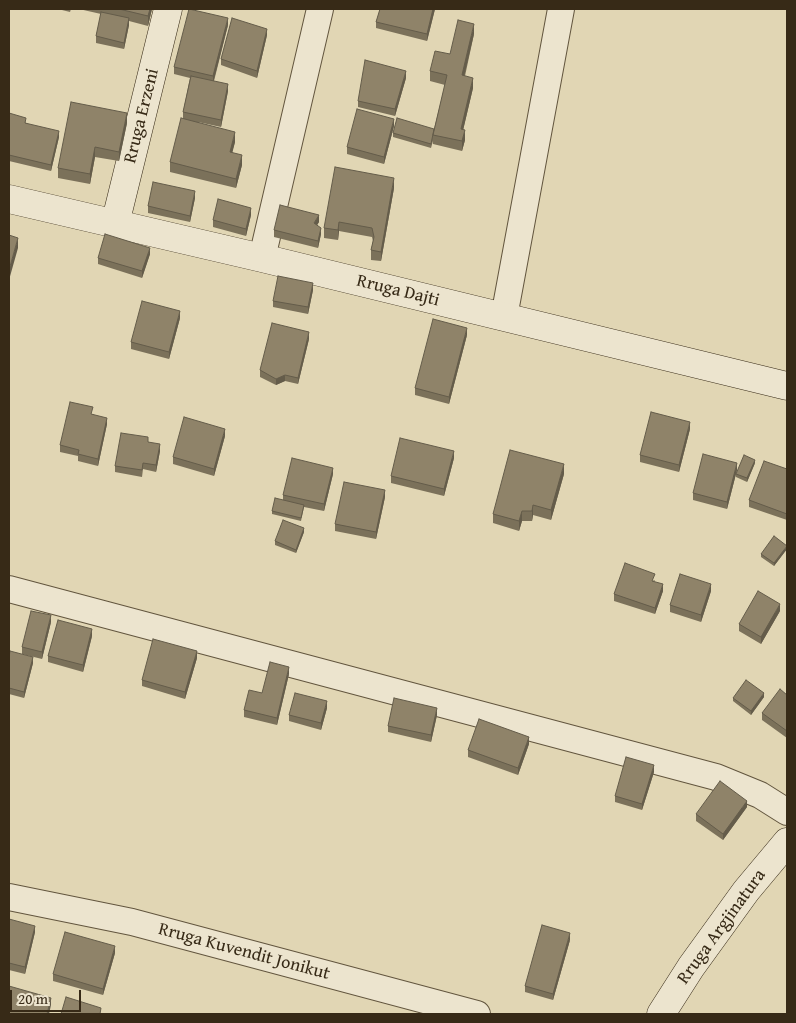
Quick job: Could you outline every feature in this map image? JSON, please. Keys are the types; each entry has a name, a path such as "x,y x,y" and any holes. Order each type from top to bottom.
{"street":[{"name":"Rruga Erzeni","path":"115,224 168,9"},
{"path":"262,258 320,9"},
{"path":"504,317 561,9"},
{"name":"Rruga Dajti","path":"9,199 262,258 787,386"},
{"path":"9,589 716,777 760,795 787,812"},
{"name":"Rruga Argjinatura","path":"661,1014 690,967 746,891 787,842"},
{"name":"Rruga Kuvendit Jonikut","path":"9,896 132,922 477,1014"}],"building":[{"path":"119,9 150,9 148,16"},
{"path":"189,9 228,18 213,76 174,67"},
{"path":"380,9 433,9 427,34 376,22"},
{"path":"101,12 129,18 124,43 96,36"},
{"path":"232,18 267,29 257,71 221,59"},
{"path":"458,20 474,24 462,75 473,78 461,129 465,130 462,141 433,135 447,75 430,71 435,51 450,54"},
{"path":"365,60 406,71 395,109 358,101"},
{"path":"191,76 228,84 221,120 183,112"},
{"path":"71,102 127,113 119,152 95,147 90,174 58,168"},
{"path":"357,109 394,119 384,157 347,147"},
{"path":"9,113 26,118 25,123 59,131 51,165 9,155"},
{"path":"181,118 235,132 230,152 242,155 236,179 170,162"},
{"path":"397,118 434,129 431,144 393,133"},
{"path":"335,167 394,178 381,252 371,250 374,237 372,228 339,222 338,230 324,228"},
{"path":"153,182 195,191 190,216 148,206"},
{"path":"218,199 251,208 246,229 213,220"},
{"path":"280,205 319,215 314,223 321,228 318,241 274,230"},
{"path":"105,234 150,248 142,271 98,258"},
{"path":"9,235 18,238 9,270"},
{"path":"278,276 313,283 308,307 273,301"},
{"path":"142,301 180,311 169,352 131,342"},
{"path":"433,319 467,328 449,397 415,388"},
{"path":"272,323 309,332 298,378 285,375 276,379 260,370"},
{"path":"70,402 93,407 91,414 107,418 98,459 78,454 79,450 60,445"},
{"path":"651,412 690,422 679,465 640,455"},
{"path":"184,417 225,429 214,469 173,457"},
{"path":"121,433 148,437 148,442 160,444 156,465 143,463 142,470 115,466"},
{"path":"400,438 454,451 444,489 391,476"},
{"path":"510,450 564,464 551,510 533,505 532,511 522,511 519,521 493,514"},
{"path":"703,454 737,463 727,502 693,493"},
{"path":"744,455 755,460 747,478 736,474"},
{"path":"292,458 333,468 324,504 283,495"},
{"path":"764,461 787,469 787,514 749,500"},
{"path":"344,482 385,490 376,532 335,524"},
{"path":"275,498 304,505 301,518 272,511"},
{"path":"283,520 304,528 296,550 275,541"},
{"path":"774,536 787,546 774,563 761,554"},
{"path":"625,563 655,574 652,581 663,584 655,608 614,594"},
{"path":"680,574 711,584 701,615 670,605"},
{"path":"758,591 780,604 761,637 739,624"},
{"path":"31,611 51,615 42,652 22,647"},
{"path":"58,620 92,629 83,665 48,656"},
{"path":"153,639 197,651 185,692 142,680"},
{"path":"10,651 33,657 24,692 9,688"},
{"path":"270,662 289,667 277,718 244,710 249,690 262,693"},
{"path":"746,680 764,693 751,711 733,698"},
{"path":"780,689 787,695 787,731 762,713"},
{"path":"295,693 327,701 321,723 289,715"},
{"path":"394,698 437,708 431,735 388,726"},
{"path":"479,719 529,737 518,768 468,750"},
{"path":"626,757 654,765 642,804 615,796"},
{"path":"720,781 747,801 723,834 696,814"},
{"path":"9,919 35,926 25,967 9,963"},
{"path":"542,925 570,933 553,994 525,986"},
{"path":"65,932 115,946 103,989 53,974"},
{"path":"9,986 51,998 47,1014 9,1014"},
{"path":"66,997 101,1008 100,1014 61,1014"}]}
